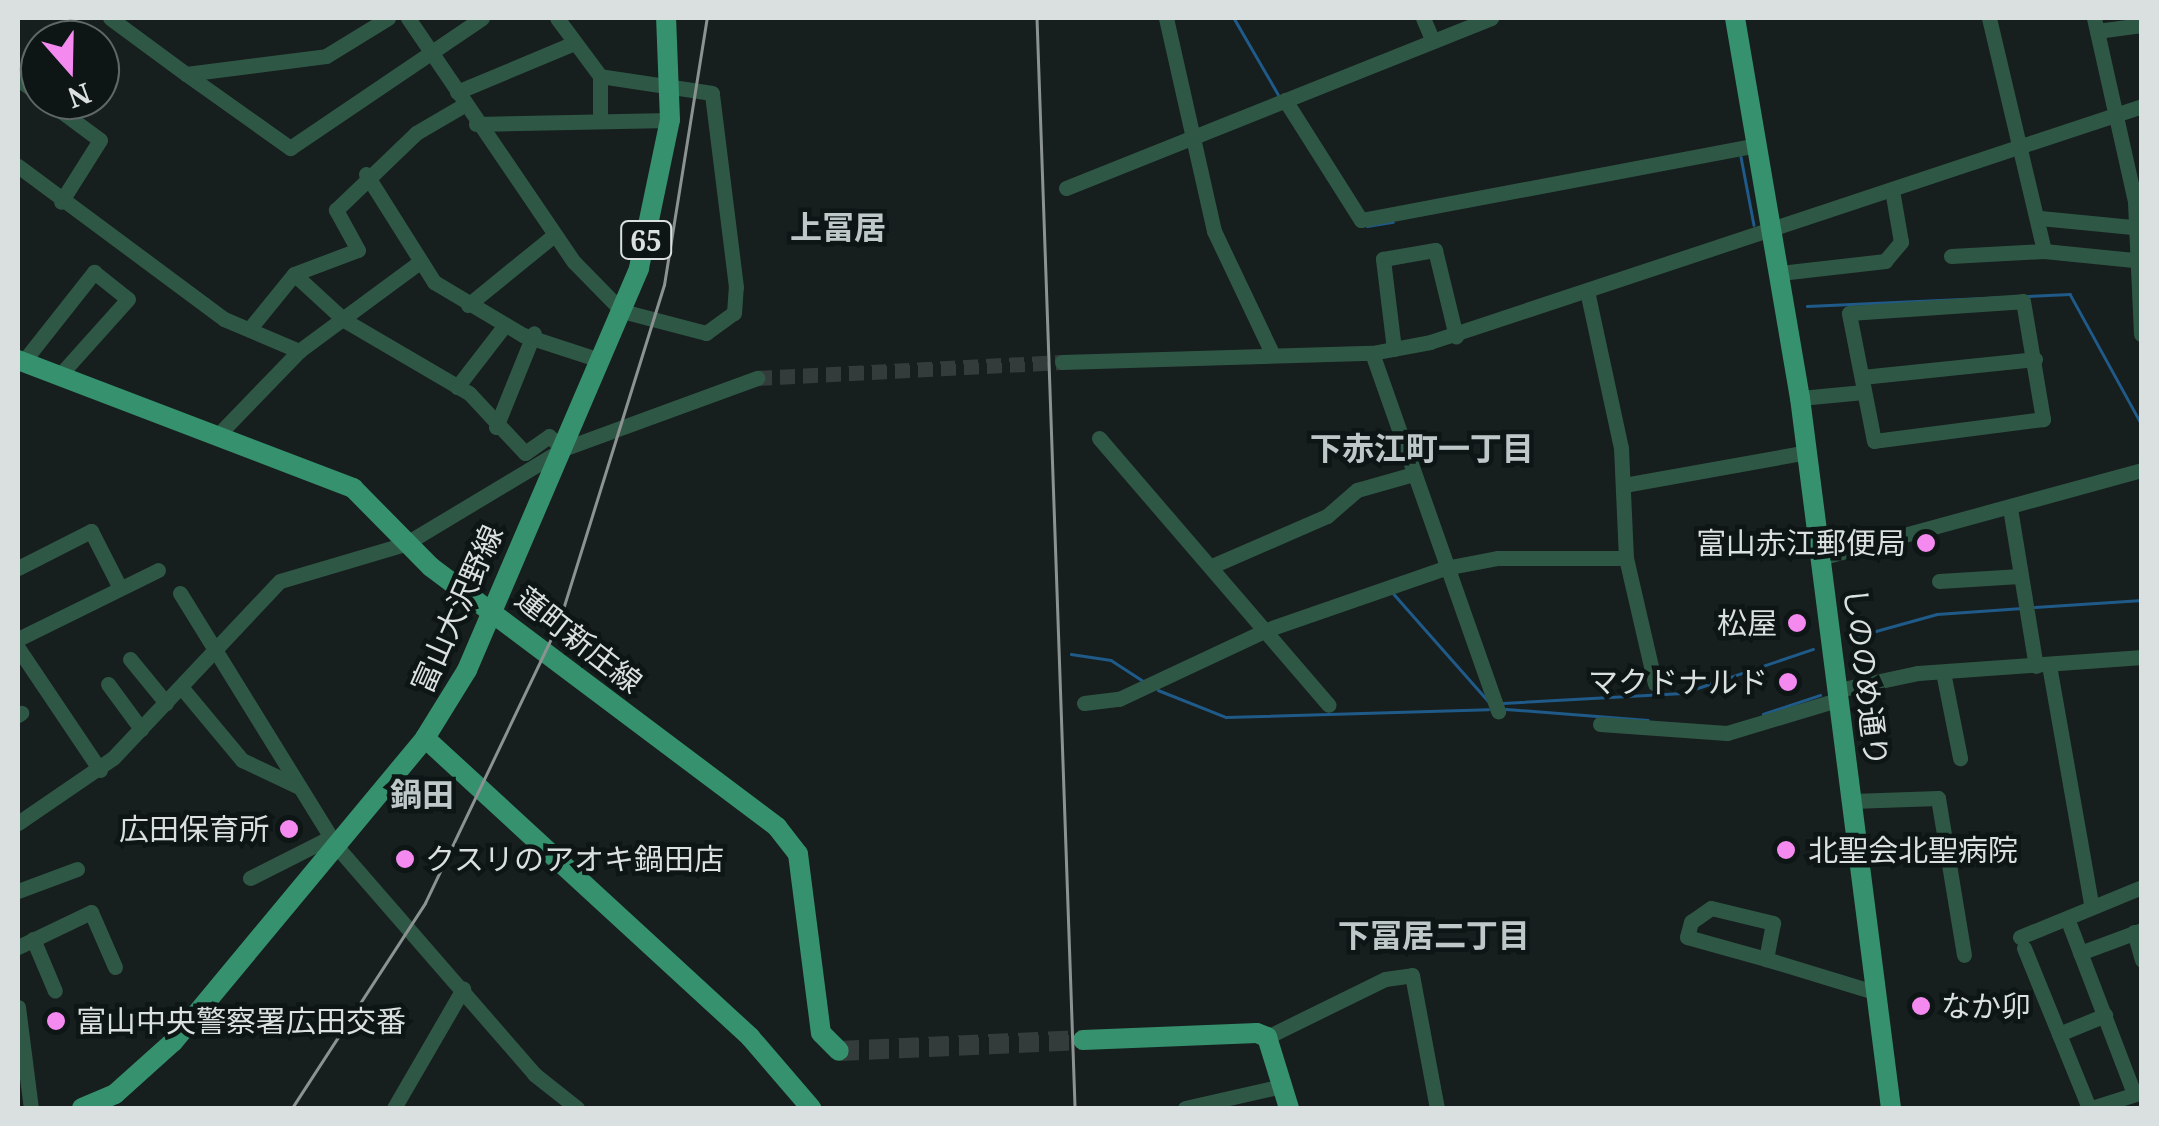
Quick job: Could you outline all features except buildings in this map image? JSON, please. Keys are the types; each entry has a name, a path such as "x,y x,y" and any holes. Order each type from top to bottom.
{"main road":[{"name":"富山大沢野線","path":"82,1108 116,1101 173,1042 334,842 426,738 492,611 622,312 670,120 666,18"},
{"name":"しののめ通り","path":"1735,18 1800,398 1891,1108"},
{"name":"蓮町新庄線","path":"20,361 353,488 405,544 788,838 798,854 821,1033 839,1051"},
{"path":"426,738 764,1050 811,1108"},
{"path":"1083,1040 1267,1036 1289,1108"}],"street":[{"path":"110,18 290,148 482,18"},
{"path":"186,74 326,56 388,18"},
{"path":"408,18 553,236 622,312 706,333 734,313 717,107 712,93 600,76"},
{"path":"556,18 600,76 600,117"},
{"path":"1166,18 1223,261 1273,355"},
{"path":"1423,18 1432,41"},
{"path":"1066,188 1491,18"},
{"path":"1989,18 2040,218 2044,251"},
{"path":"2142,25 2095,24 2133,227 2142,334"},
{"path":"251,327 294,274 358,250 336,210 366,174 460,99 574,43"},
{"path":"1285,100 1360,220 1758,144"},
{"path":"1062,362 1372,353 1456,336 1588,295 2142,106"},
{"path":"476,124 600,117 670,120"},
{"path":"61,202 100,140 73,120"},
{"path":"18,166 61,202 224,318 298,350"},
{"path":"366,174 417,264 468,305 504,326 600,360"},
{"path":"1780,273 1885,262 1901,242 1892,190"},
{"path":"2040,218 2133,227"},
{"path":"468,305 553,236"},
{"path":"1394,349 1383,259 1435,250 1456,336"},
{"path":"1950,256 2044,251 2134,260"},
{"path":"216,437 298,350 417,264"},
{"path":"20,361 94,272 128,299 59,376"},
{"path":"294,274 344,320 457,386 525,453 549,436 563,449"},
{"path":"1588,295 1624,485 1626,558 1655,684"},
{"path":"2023,301 2043,419 1874,441 1863,384 1849,313 2023,301"},
{"path":"457,386 504,326"},
{"path":"496,428 534,334"},
{"path":"1372,353 1410,475 1498,711"},
{"path":"1800,398 1863,384 2034,359"},
{"path":"18,823 100,770 216,653 280,581 405,544 563,449 757,378"},
{"path":"1099,438 1328,705"},
{"path":"1624,485 1807,452"},
{"path":"1820,558 2142,470"},
{"path":"1212,566 1327,516 1358,490 1410,475"},
{"path":"2010,508 2020,576 2091,903"},
{"path":"18,568 91,531 120,588"},
{"path":"1084,703 1119,699 1266,630 1445,568 1498,558 1626,558"},
{"path":"18,639 158,570"},
{"path":"1940,581 2020,576"},
{"path":"180,593 334,842 572,1107"},
{"path":"18,648 100,770"},
{"path":"1600,724 1727,733 1839,694 1944,672 2142,657"},
{"path":"130,659 166,703"},
{"path":"1944,672 1960,758"},
{"path":"108,684 141,729"},
{"path":"182,688 242,760 302,790"},
{"path":"1852,801 1938,798 1964,955"},
{"path":"250,878 334,842"},
{"path":"18,892 77,869"},
{"path":"2070,926 2138,1093 2091,1108 2022,942 2091,903 2142,888"},
{"path":"1766,959 1772,922 1711,908 1691,922 1687,936 1877,992"},
{"path":"55,991 25,943 91,912 115,967"},
{"path":"2080,953 2138,931 2142,960"},
{"path":"1267,1036 1385,979 1412,975 1437,1108"},
{"path":"394,1108 463,989"},
{"path":"18,1007 31,1108"},
{"path":"2059,1034 2106,1016"},
{"path":"1185,1108 1222,1103 1282,1086"}],"waterway":[{"path":"1234,18 1278,94"},
{"path":"1741,157 1754,225"},
{"path":"1367,226 1393,222"},
{"path":"1807,306 2070,294 2142,425"},
{"path":"1393,593 1490,703"},
{"path":"2035,607 2142,600"},
{"path":"1847,639 1937,614 2022,608"},
{"path":"1503,703 1683,693 1813,649"},
{"path":"1071,654 1111,660 1143,681"},
{"path":"1158,690 1226,717 1488,709"},
{"path":"1763,714 1820,695"},
{"path":"1506,709 1648,720"}],"tunnel":[{"path":"757,378 1062,362"},
{"path":"839,1051 1083,1040"}],"railway":[{"path":"292,1108 425,903 559,622 664,285 707,18"},
{"path":"1037,18 1075,1108"}],"place":[{"name":"富山赤江郵便局","path":"1926,543"},
{"name":"松屋","path":"1797,623"},
{"name":"マクドナルド","path":"1788,682"},
{"name":"広田保育所","path":"289,829"},
{"name":"北聖会北聖病院","path":"1786,850"},
{"name":"クスリのアオキ鍋田店","path":"405,859"},
{"name":"なか卯","path":"1921,1006"},
{"name":"富山中央警察署広田交番","path":"56,1021"}],"district":[{"name":"上冨居","path":"838,227"},
{"name":"下赤江町一丁目","path":"1422,448"},
{"name":"鍋田","path":"422,794"},
{"name":"下冨居二丁目","path":"1434,935"}]}
